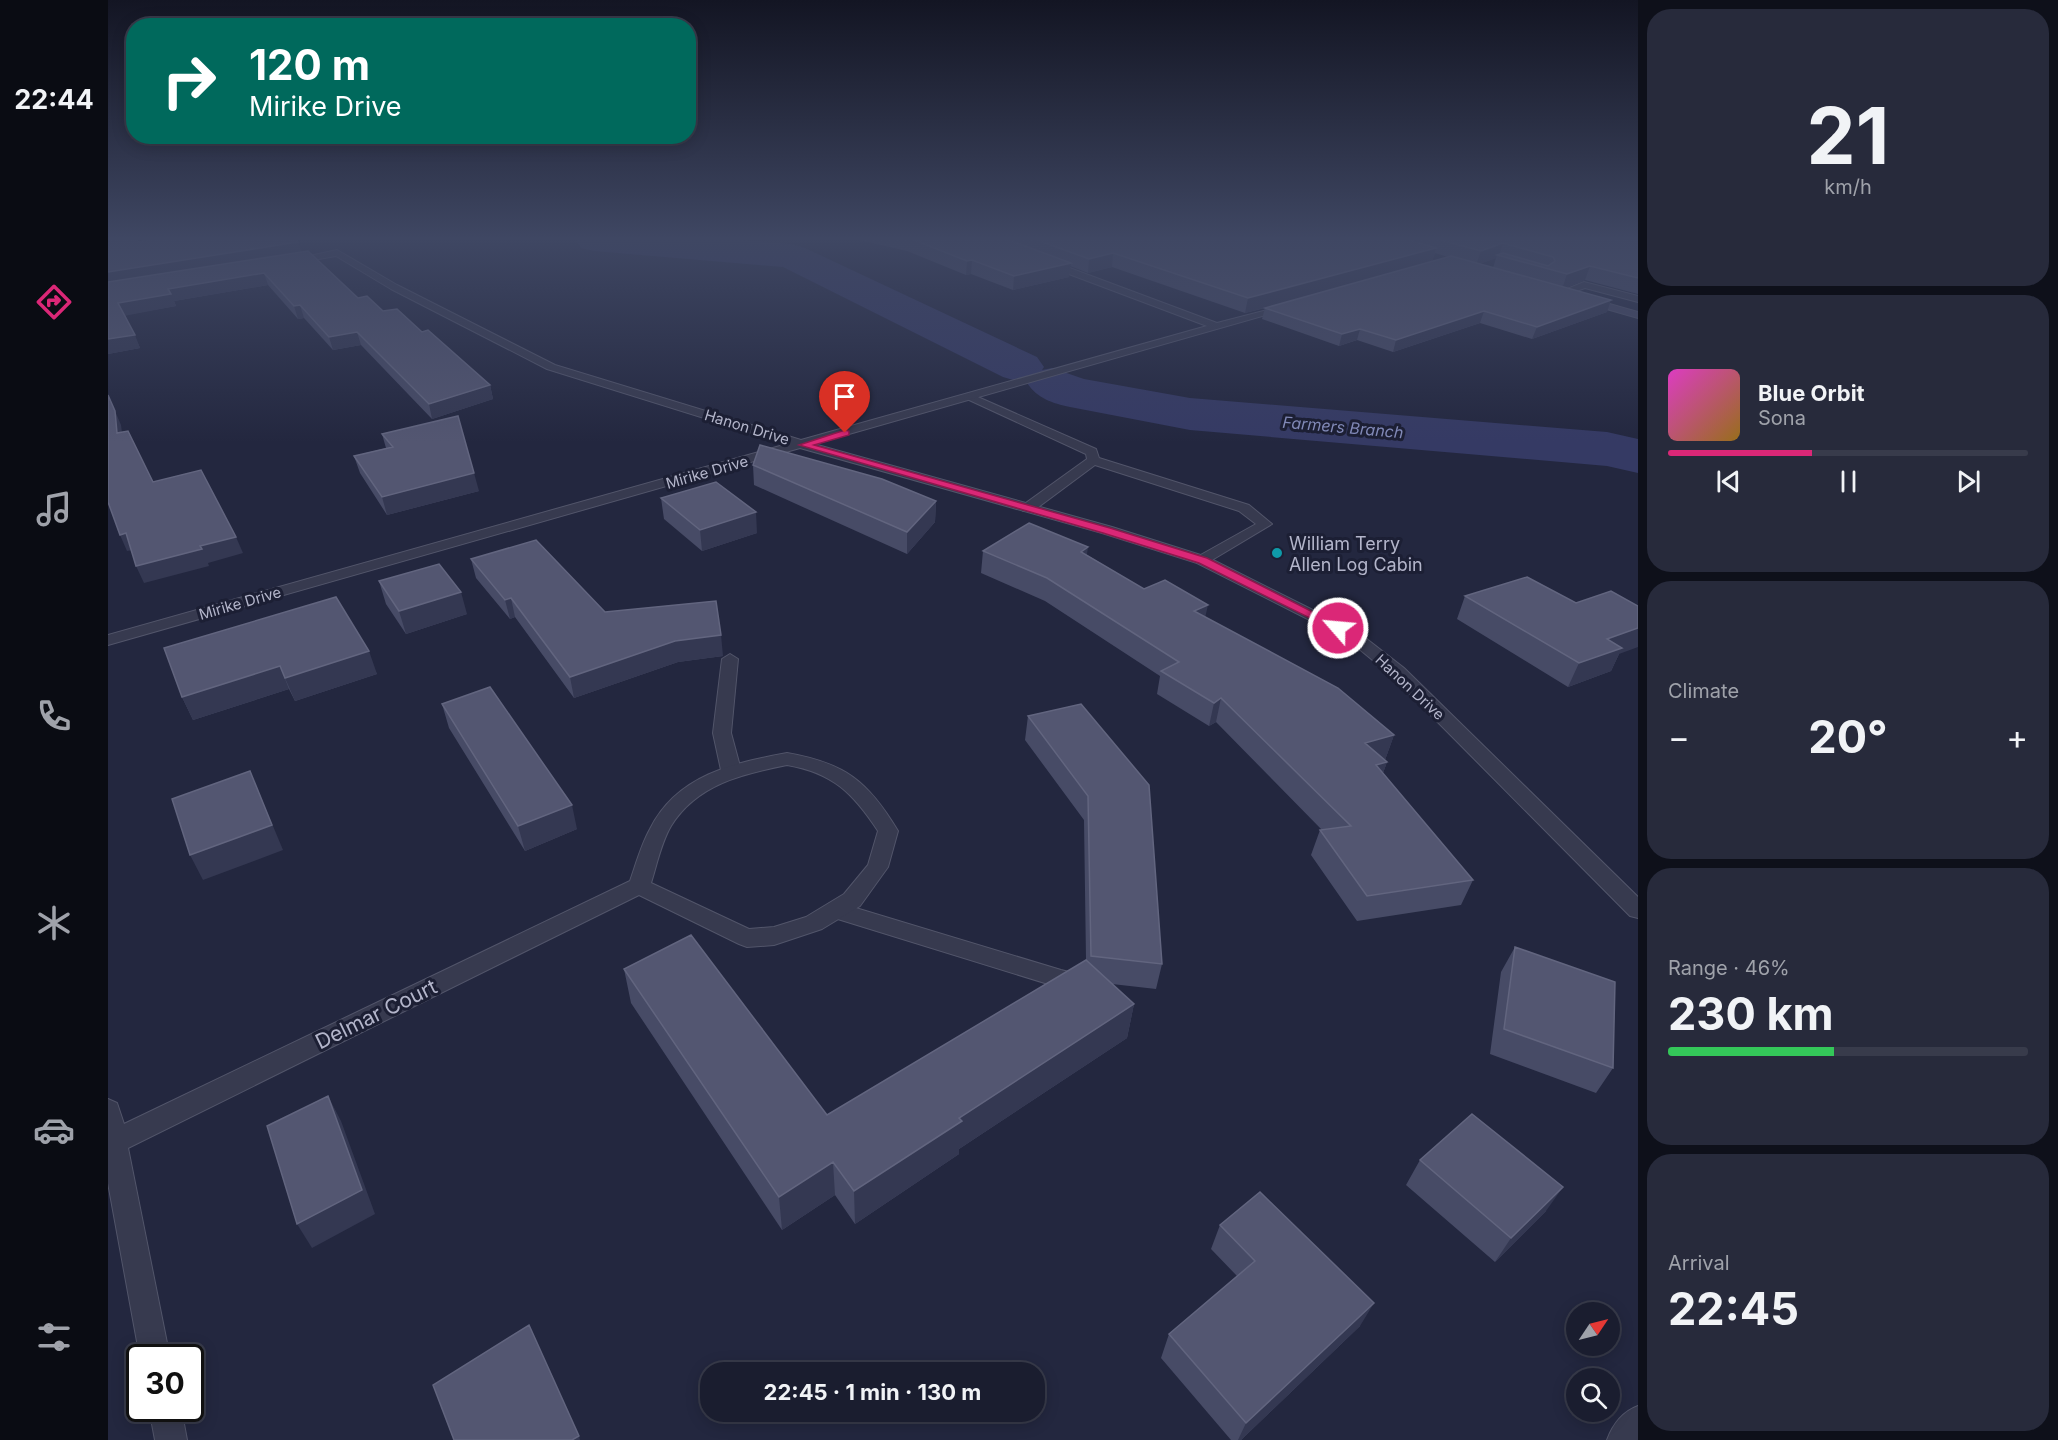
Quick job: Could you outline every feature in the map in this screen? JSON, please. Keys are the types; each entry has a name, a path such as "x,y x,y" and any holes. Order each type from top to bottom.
{"main road":[{"path":"1611,307 1638,315"}],"street":[{"name":"Hanon Drive","path":"434,307 551,367 804,445 1203,560 1353,636 1398,672 1638,910"},
{"path":"1166,307 1217,326"},
{"name":"Mirike Drive","path":"108,640 1285,307"},
{"path":"1625,311 1635,307"},
{"path":"971,397 1075,443 1092,452 1093,460"},
{"path":"1028,508 1093,460"},
{"path":"1093,460 1245,508 1265,524 1203,560"},
{"path":"730,659 722,733 731,770"},
{"path":"787,759 813,764 840,775 878,813 888,831 878,867 852,900 814,923 774,936 747,938 639,886 663,822 692,790 731,770 787,759"},
{"name":"Delmar Court","path":"114,1142 639,886"},
{"path":"837,910 1061,979"},
{"path":"108,1112 152,1344"},
{"path":"168,1422 171,1440"},
{"path":"1623,1440 1638,1422"}],"building":[{"path":"108,307 120,307 135,335 108,339"},
{"path":"302,307 379,307 383,311 397,309 422,332 428,330 490,385 429,404 357,332 329,337"},
{"path":"1591,307 1537,327 1484,311 1396,340 1360,329 1342,334 1265,308"},
{"path":"108,395 115,411 117,433 128,431 153,482 201,470 236,537 200,546 202,549 136,566 126,533 120,535 108,502"},
{"path":"458,416 474,473 382,497 354,456 393,447 382,434"},
{"path":"760,445 882,479 936,501 907,532 753,465"},
{"path":"716,482 756,512 700,530 661,498"},
{"path":"1029,523 1088,547 1081,552 1144,589 1165,580 1208,605 1194,611 1338,688 1394,735 1365,743 1387,762 1376,765 1473,880 1367,896 1320,830 1351,826 1221,698 1214,703 1161,671 1179,662 1047,578 983,551"},
{"path":"536,540 605,612 716,601 721,635 675,641 570,677 511,598 505,600 471,559"},
{"path":"439,564 461,592 399,611 379,581"},
{"path":"1527,577 1576,603 1611,591 1638,606 1638,628 1607,639 1622,648 1579,663 1465,596"},
{"path":"336,597 369,651 285,678 280,666 182,697 164,648"},
{"path":"490,687 572,805 518,826 442,704"},
{"path":"1081,704 1149,785 1162,964 1091,956 1088,796 1028,716"},
{"path":"250,771 272,825 190,855 172,799"},
{"path":"691,935 827,1115 1086,960 1134,1004 959,1118 962,1121 854,1191 833,1162 779,1197 624,969"},
{"path":"1515,947 1615,982 1613,1068 1504,1029"},
{"path":"328,1096 362,1190 297,1224 267,1126"},
{"path":"1472,1114 1563,1187 1511,1238 1420,1160"},
{"path":"1260,1192 1374,1303 1246,1423 1169,1334 1255,1261 1220,1225"},
{"path":"529,1325 579,1436 572,1440 454,1440 433,1385"}],"waterway":[{"name":"Farmers Branch","path":"897,307 1020,367"},
{"name":"Farmers Branch","path":"1052,383 1070,392 1190,414 1607,449 1638,456"}],"place":[{"name":"William Terry Allen Log Cabin","path":"1277,553"}],"route":[{"path":"845,433 804,445 1107,530 1203,560 1338,628"}]}
